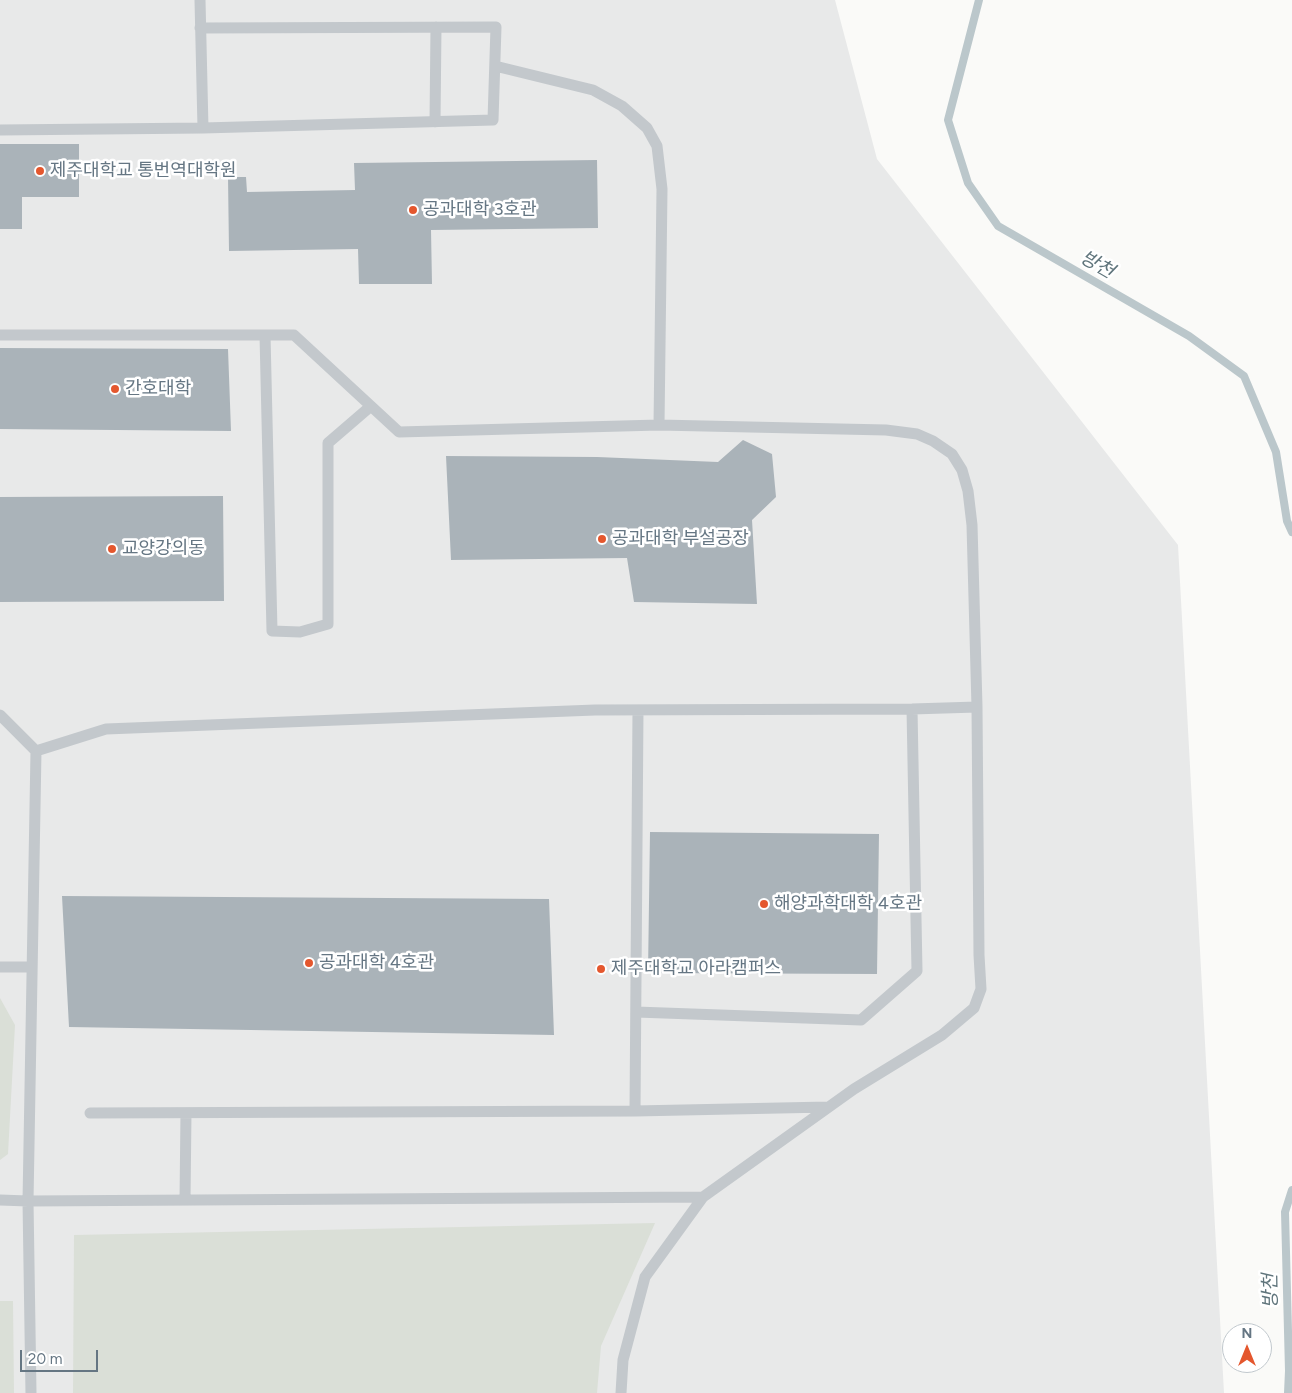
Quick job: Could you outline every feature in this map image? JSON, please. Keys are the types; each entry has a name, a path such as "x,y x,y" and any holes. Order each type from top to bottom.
{"lane":[{"path":"200,0 203,128"},
{"path":"436,27 436,122"},
{"path":"0,130 203,128 494,120 496,27 200,28"},
{"path":"495,66 593,90 622,106 647,128 658,146 662,190 659,425"},
{"path":"0,335 294,335 399,432 659,425 886,430 917,434 933,442 952,454 962,470 968,491 972,525 977,707 979,955 981,989 974,1008 942,1035 854,1089 703,1198 644,1278 623,1360 621,1393"},
{"path":"265,335 272,631 300,632 328,624 328,443 370,406"},
{"path":"36,751 106,729 596,710 977,707"},
{"path":"636,1012 861,1020 917,971 912,709"},
{"path":"635,1112 638,710"},
{"path":"0,715 36,751 28,1201 31,1393"},
{"path":"0,967 32,966"},
{"path":"90,1113 635,1112 829,1107"},
{"path":"184,1200 186,1113"},
{"path":"0,1200 703,1198"}],"shaded area":[{"name":"제주대학교 아라캠퍼스","path":"0,0 835,0 877,159 1178,545 1224,1393 0,1393"},
{"path":"0,998 15,1025 8,1154 0,1160"},
{"path":"655,1223 601,1346 597,1393 73,1393 74,1235"},
{"path":"0,1301 13,1301 14,1393 0,1393"}],"building":[{"name":"제주대학교 통번역대학원","path":"0,144 79,144 79,197 22,197 22,229 0,229"},
{"name":"공과대학 3호관","path":"597,160 598,228 431,230 432,284 359,284 358,249 229,251 228,177 246,177 247,192 355,190 354,163"},
{"name":"간호대학","path":"0,348 228,349 231,431 0,429"},
{"name":"공과대학 부설공장","path":"743,440 772,454 776,497 752,520 757,604 634,602 627,558 451,560 446,456 597,457 718,462"},
{"name":"교양강의동","path":"223,496 224,601 0,602 0,497"},
{"name":"해양과학대학 4호관","path":"650,832 879,834 877,974 648,973"},
{"name":"공과대학 4호관","path":"62,896 549,899 554,1035 69,1027"}],"waterway":[{"name":"방천","path":"979,0 948,120 968,183 998,226 1189,336 1244,376 1276,452 1287,521 1292,532"},
{"name":"방천","path":"1288,1393 1285,1212 1292,1190"}],"place":[{"name":"제주대학교 통번역대학원","path":"40,171"},
{"name":"공과대학 3호관","path":"413,210"},
{"name":"간호대학","path":"115,389"},
{"name":"공과대학 부설공장","path":"602,539"},
{"name":"교양강의동","path":"112,549"},
{"name":"해양과학대학 4호관","path":"764,904"},
{"name":"공과대학 4호관","path":"309,963"},
{"name":"제주대학교 아라캠퍼스","path":"601,969"}]}
